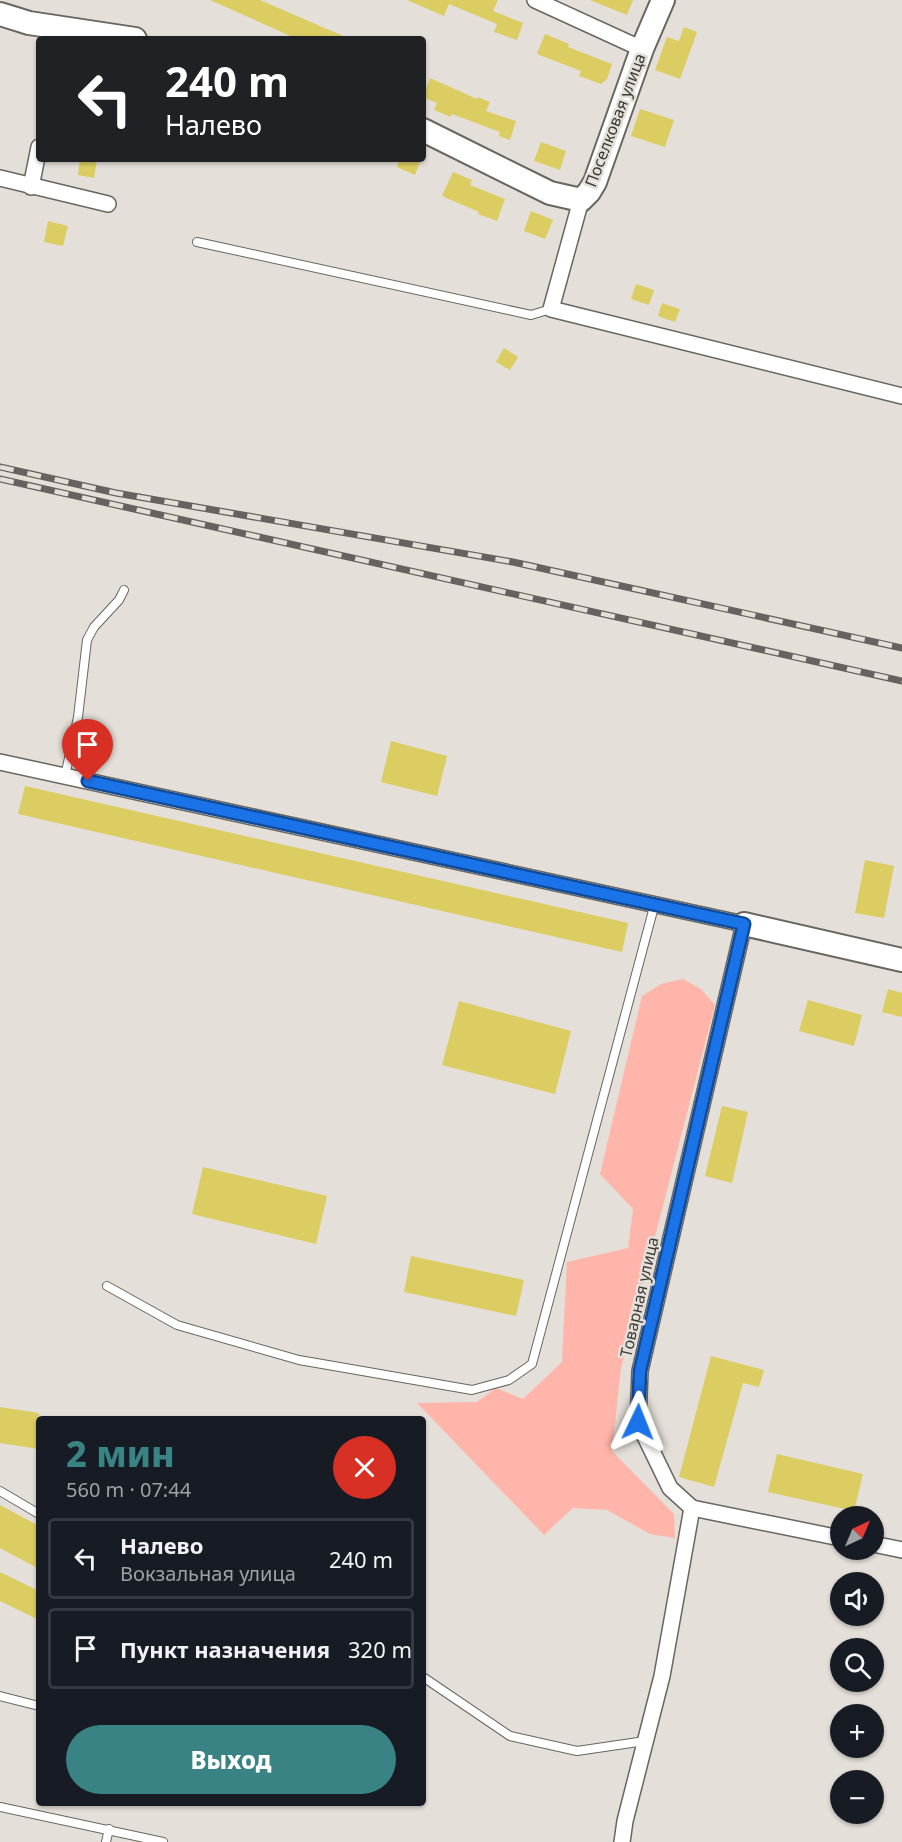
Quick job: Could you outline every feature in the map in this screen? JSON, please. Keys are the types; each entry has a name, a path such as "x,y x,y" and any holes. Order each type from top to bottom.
{"street":[{"path":"535,0 642,49"},
{"name":"Поселковая улица","path":"551,309 580,200 595,182 642,49 663,0"},
{"path":"0,14 62,34 91,36"},
{"path":"426,131 550,193 580,200"},
{"path":"31,187 36,162"},
{"path":"0,178 108,204"},
{"path":"551,309 902,396"},
{"path":"0,762 655,903 902,960"},
{"name":"Товарная улица","path":"692,1508 670,1488 638,1422 640,1371 744,924"},
{"path":"622,1842 625,1821 662,1676 692,1508 830,1536"},
{"path":"884,1546 902,1550"}],"lane":[{"path":"197,242 531,315 551,309"},
{"path":"65,776 78,717 87,640 94,627 119,600 124,590"},
{"path":"107,1286 177,1325 299,1360 472,1390 509,1380 532,1364 655,903"},
{"path":"0,1491 36,1512"},
{"path":"426,1679 510,1736 577,1751 645,1741"},
{"path":"0,1696 36,1706"},
{"path":"0,1807 163,1842"},
{"path":"106,1842 109,1829"}],"shaded area":[{"path":"683,979 701,989 715,1005 621,1368 612,1451 674,1514 675,1538 650,1534 607,1510 573,1508 544,1535 417,1403 477,1402 496,1388 523,1399 562,1362 567,1262 628,1248 633,1209 600,1174 642,996 661,984"}],"building":[{"path":"210,0 260,0 343,36 290,36"},
{"path":"407,0 498,0 493,11 523,23 517,40 494,32 497,24 449,4 444,16"},
{"path":"590,0 633,0 627,15"},
{"path":"684,27 697,32 680,79 655,70 667,37 679,41"},
{"path":"545,34 569,44 568,47 612,64 607,79 601,84 579,76 581,71 537,54"},
{"path":"430,78 477,99 478,97 490,102 486,111 516,121 510,140 499,136 500,132 452,114 451,117 434,110 437,103 426,98 426,89"},
{"path":"640,109 674,120 665,147 631,136"},
{"path":"541,142 566,151 560,170 534,161"},
{"path":"80,162 97,162 94,178 78,175"},
{"path":"399,162 420,162 415,175 397,167"},
{"path":"453,172 472,180 470,185 505,199 497,221 442,196"},
{"path":"531,211 553,220 545,239 524,231"},
{"path":"48,221 68,226 63,246 44,242"},
{"path":"636,284 654,290 649,305 631,299"},
{"path":"662,303 680,309 675,322 658,316"},
{"path":"504,348 518,357 510,370 496,362"},
{"path":"391,741 447,756 437,796 381,782"},
{"path":"25,786 628,923 622,952 18,814"},
{"path":"865,860 894,866 884,918 855,913"},
{"path":"888,989 902,993 902,1017 882,1012"},
{"path":"808,1000 862,1015 854,1046 799,1031"},
{"path":"459,1001 571,1031 555,1094 442,1065"},
{"path":"722,1106 748,1112 732,1183 705,1176"},
{"path":"203,1167 327,1196 316,1244 192,1214"},
{"path":"411,1256 524,1280 516,1316 404,1292"},
{"path":"711,1356 764,1370 759,1387 743,1383 714,1487 679,1477"},
{"path":"0,1407 39,1413 39,1416 36,1416 36,1449 0,1443"},
{"path":"777,1454 863,1474 855,1506 831,1506 768,1492"},
{"path":"0,1505 36,1524 36,1567 0,1548"},
{"path":"0,1572 36,1590 36,1619 0,1601"}],"railway":[{"path":"0,467 116,493 513,562 902,648"},
{"path":"0,479 902,681"}],"route":[{"path":"88,781 744,924 640,1371 638,1422"}]}
